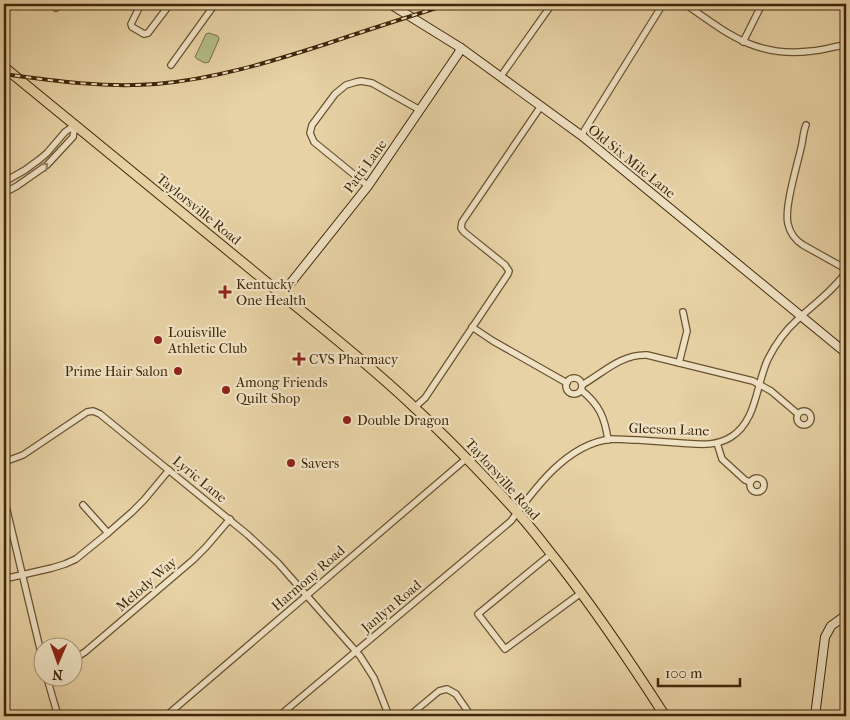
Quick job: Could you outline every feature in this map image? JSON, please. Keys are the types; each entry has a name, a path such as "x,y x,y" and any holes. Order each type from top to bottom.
{"main road":[{"name":"Taylorsville Road","path":"4,67 367,364 415,407 467,458 517,512 581,592 623,651 665,716"}],"street":[{"path":"141,4 131,24 132,27 144,34 148,33 170,4"},
{"path":"172,65 215,4"},
{"name":"Old Six Mile Lane","path":"390,4 461,48 582,136 846,353"},
{"path":"501,76 552,4"},
{"path":"582,136 663,4"},
{"path":"685,4 723,30 743,42 756,47 773,51 792,52 813,51 846,45"},
{"path":"743,42 762,4"},
{"name":"Patti Lane","path":"282,294 368,186 461,48"},
{"path":"368,186 314,142 310,133 312,125 335,94 346,85 361,81 372,83 420,110"},
{"path":"415,407 425,398 506,277 508,271 505,265 464,232 461,225 541,106"},
{"path":"4,182 40,159 65,132 75,125"},
{"path":"4,193 47,165 73,137 75,125"},
{"path":"806,125 788,205 788,225 797,241 803,246 846,270"},
{"name":"Gleeson Lane","path":"517,512 534,490 567,458 588,446 608,440 717,443 732,436 744,426 751,414 759,384 768,359 774,349 797,320 835,285 846,270"},
{"path":"680,363 687,331 683,312"},
{"path":"472,327 567,383"},
{"path":"608,440 603,415 581,387 579,380 575,378 570,379 567,383 566,388 570,392 577,393 581,387 614,364 631,356 647,355 754,380 798,414"},
{"name":"Lyric Lane","path":"4,462 23,455 84,413 93,411 100,414 262,547 307,595 356,652 374,678 389,716"},
{"path":"717,443 722,458 745,480 750,482"},
{"name":"Harmony Road","path":"166,716 467,458"},
{"path":"4,579 65,564 76,559 144,500 169,470"},
{"path":"4,498 37,638"},
{"path":"83,505 108,533"},
{"name":"Janlyn Road","path":"279,716 511,521 517,512"},
{"name":"Melody Way","path":"82,654 192,560 230,519"},
{"path":"551,554 478,614 505,649 581,592"},
{"path":"815,716 825,637 831,626 846,615"},
{"path":"50,688 58,716"},
{"path":"408,716 440,691 447,690 456,694 471,716"}],"green space":[{"path":"206,34 218,36 219,39 209,62 205,63 195,57"}],"railway":[{"path":"4,74 118,85 178,82 221,74 263,63 449,4"}],"place":[{"name":"Kentucky One Health","path":"225,292"},
{"name":"Louisville Athletic Club","path":"158,340"},
{"name":"CVS Pharmacy","path":"299,359"},
{"name":"Prime Hair Salon","path":"178,371"},
{"name":"Among Friends Quilt Shop","path":"226,390"},
{"name":"Double Dragon","path":"347,420"},
{"name":"Savers","path":"291,463"}]}
